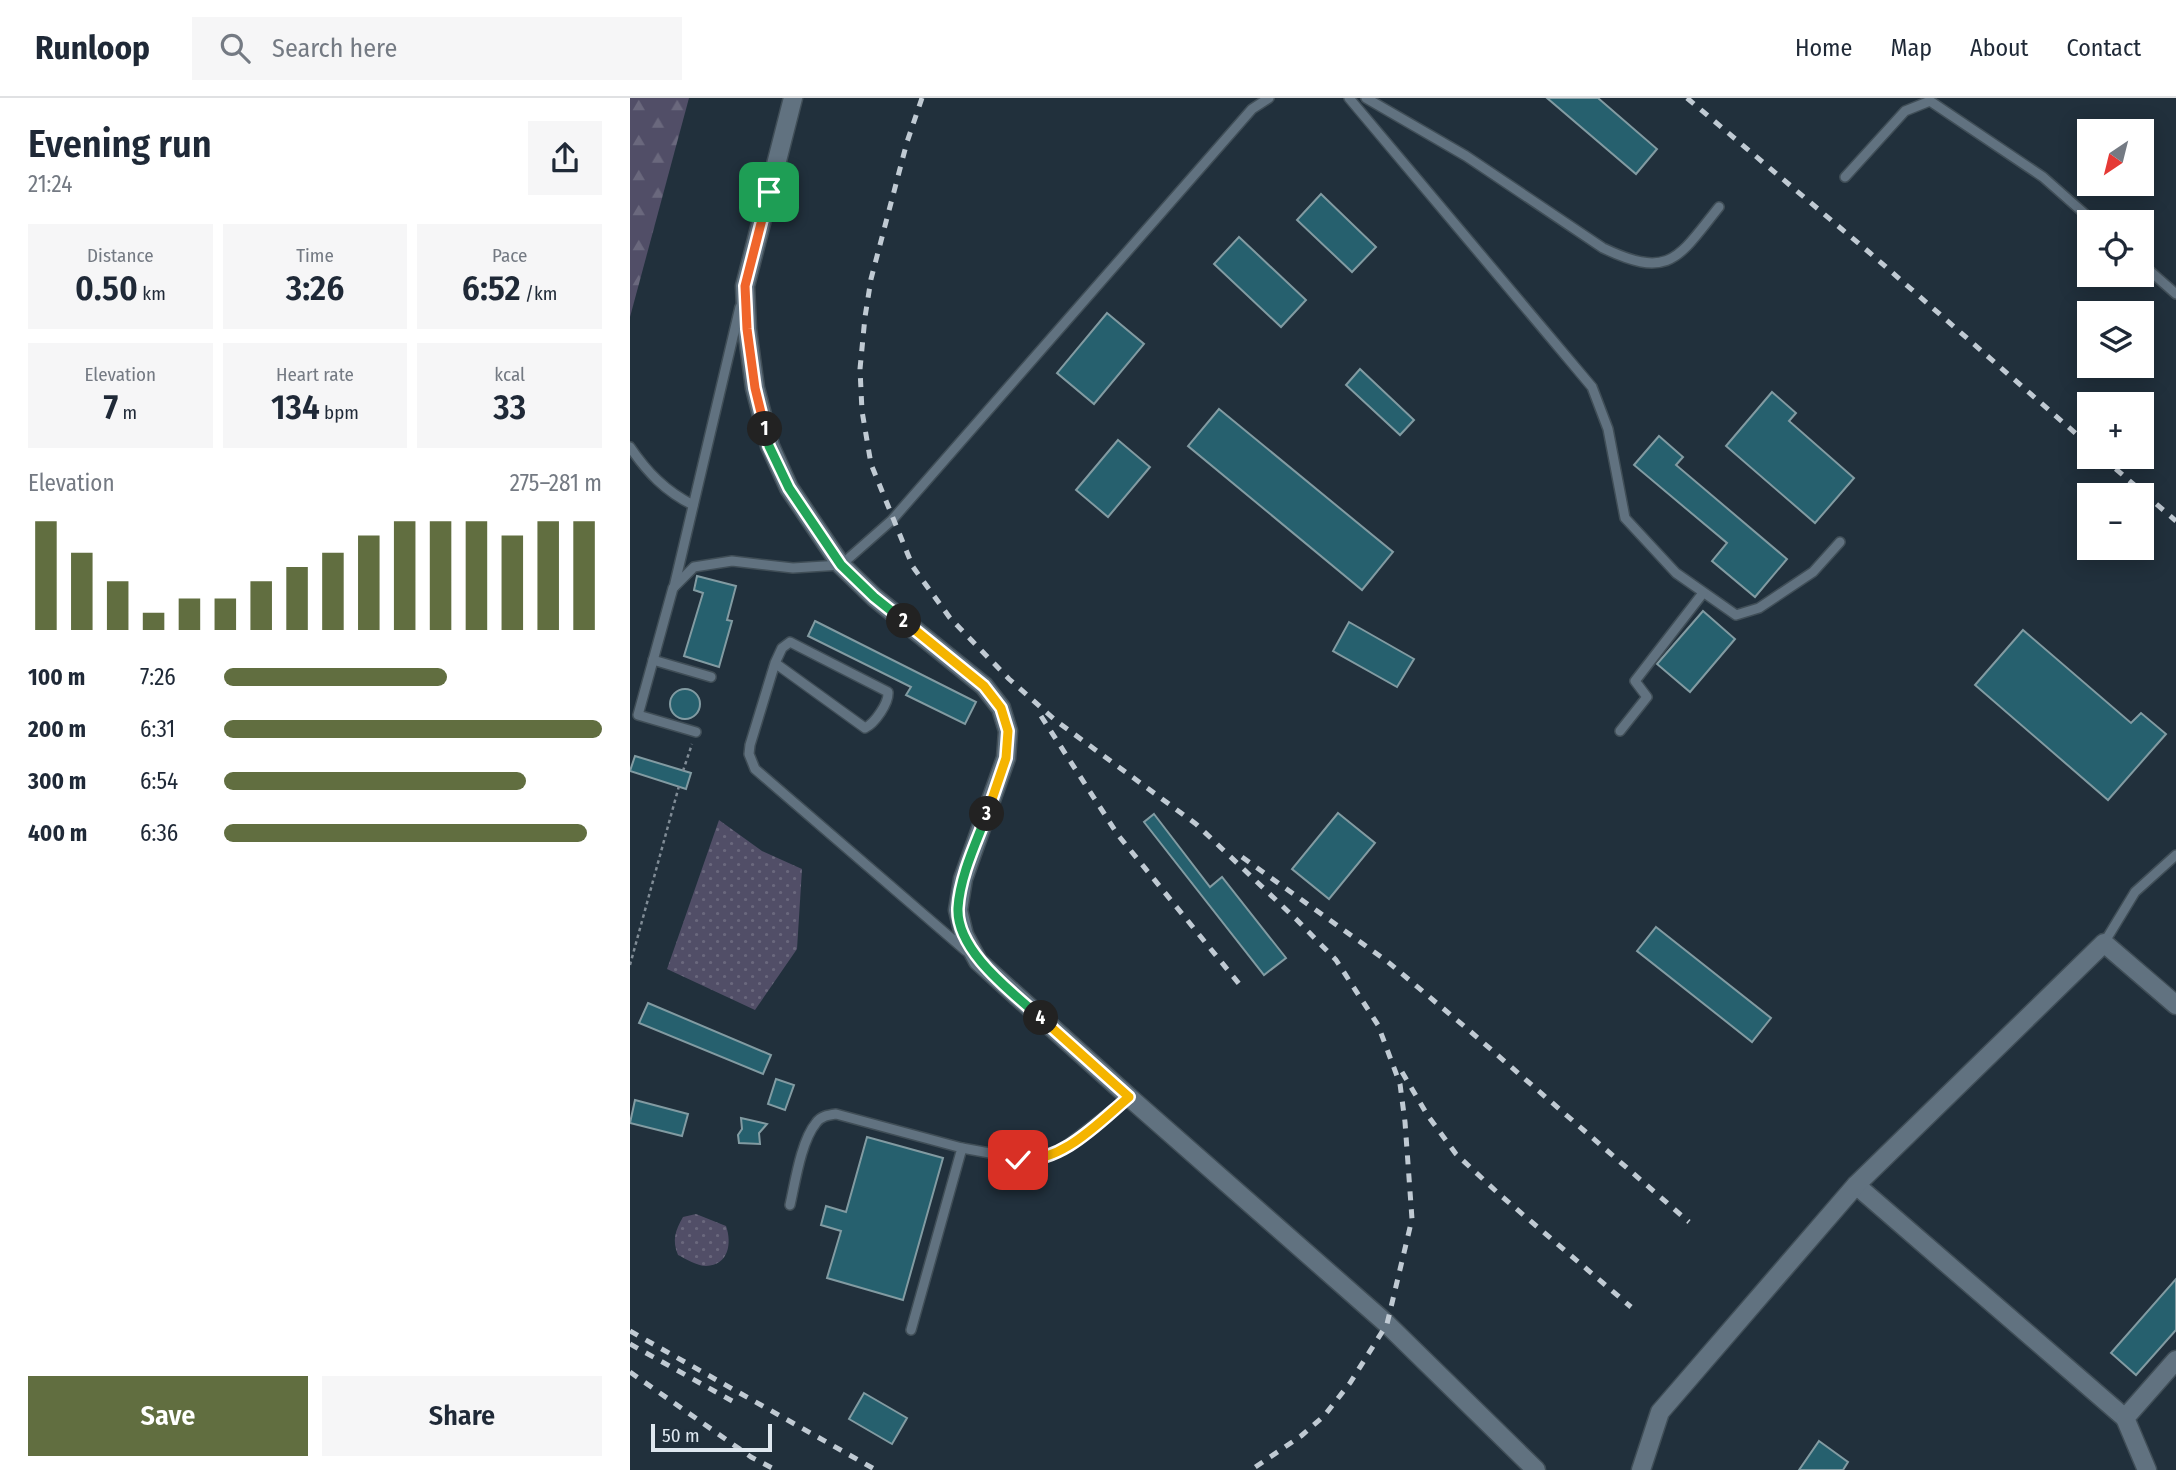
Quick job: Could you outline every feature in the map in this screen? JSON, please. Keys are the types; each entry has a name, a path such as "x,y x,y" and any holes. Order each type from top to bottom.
{"street":[{"path":"793,98 745,286 747,329 755,388 769,446 789,488 841,565 874,597 984,686 1001,708 1008,731 1006,758 963,879 958,910 964,935 978,961 1387,1324 1536,1470"},
{"path":"1641,1470 1660,1412 1856,1185 2104,943 2176,1005"},
{"path":"1856,1185 2125,1418 2147,1470"},
{"path":"2125,1418 2176,1360"}],"lane":[{"path":"673,588 694,567 732,561 793,568 841,565 892,520 1252,109 1269,98"},
{"path":"1349,98 1592,387 1608,429 1625,518 1676,573 1736,615 1759,608 1813,572 1840,542"},
{"path":"1366,98 1466,156 1603,248 1628,260 1650,265 1669,262 1688,246 1719,207"},
{"path":"1845,177 1905,111 1930,101 2043,177 2080,210"},
{"path":"2154,275 2176,294"},
{"path":"696,732 638,715 673,588 745,286"},
{"path":"630,446 643,467 661,485 693,505"},
{"path":"1620,731 1647,697 1635,681 1703,593"},
{"path":"775,663 865,728 870,726 888,699 888,692 790,642 782,648 775,663 749,754 755,769 978,961"},
{"path":"653,660 711,677"},
{"path":"2104,943 2135,892 2176,855"},
{"path":"790,1205 807,1140 815,1124 824,1116 836,1114 962,1148 1034,1161 1058,1152 1129,1097"},
{"path":"911,1330 962,1148"}],"path":[{"path":"683,771 696,732"},
{"path":"630,965 678,786"}],"green space":[{"path":"630,98 689,98 630,317"},
{"path":"719,820 762,851 802,869 797,949 755,1010 667,969"},
{"path":"696,1214 726,1226 729,1239 727,1252 720,1262 714,1265 699,1265 678,1255 676,1250 675,1236 683,1217"}],"building":[{"path":"1547,98 1598,98 1657,149 1636,174"},
{"path":"1321,194 1376,247 1352,272 1297,220"},
{"path":"1239,237 1306,300 1281,327 1214,264"},
{"path":"1107,313 1144,344 1094,404 1057,373"},
{"path":"1360,369 1414,420 1400,435 1346,385"},
{"path":"1772,392 1796,413 1789,421 1854,478 1815,523 1726,446"},
{"path":"1219,409 1393,552 1362,590 1188,446"},
{"path":"1659,436 1683,457 1676,465 1787,559 1755,597 1712,561 1727,543 1634,465"},
{"path":"1118,440 1150,467 1108,517 1076,490"},
{"path":"697,576 736,586 727,620 732,621 719,667 684,656 703,593 694,590"},
{"path":"1703,611 1735,639 1690,692 1657,664"},
{"path":"815,621 976,702 965,724 906,695 911,687 808,636"},
{"path":"1349,622 1414,659 1397,687 1333,651"},
{"path":"2023,630 2131,723 2141,713 2166,734 2108,800 1975,685"},
{"path":"685,689 695,694 700,704 695,714 685,719 675,714 670,704 675,694"},
{"path":"635,756 691,773 686,789 630,771"},
{"path":"1338,813 1375,843 1329,899 1292,869"},
{"path":"1154,814 1210,887 1222,877 1286,958 1264,975 1144,822"},
{"path":"1656,927 1771,1018 1752,1042 1637,951"},
{"path":"648,1003 771,1055 763,1074 639,1023"},
{"path":"776,1079 794,1085 785,1110 768,1104"},
{"path":"635,1100 688,1114 682,1136 630,1123"},
{"path":"741,1118 767,1124 759,1133 760,1144 739,1143"},
{"path":"867,1137 943,1158 903,1300 827,1278 841,1231 821,1225 826,1206 846,1212"},
{"path":"2176,1279 2176,1330 2136,1375 2111,1353"},
{"path":"864,1393 907,1418 892,1444 849,1419"},
{"path":"1819,1441 1848,1462 1843,1470 1799,1470"}],"railway":[{"path":"922,98 907,142 871,279 860,369 862,411 871,464 913,567 950,618 1009,679 1055,720 1196,824 1336,960 1378,1025 1400,1084 1412,1219 1387,1324 1350,1383 1324,1416 1301,1436 1251,1470"},
{"path":"1687,98 1870,253 2077,435"},
{"path":"2116,469 2176,521"},
{"path":"1041,716 1118,835 1240,985"},
{"path":"1242,857 1388,962 1689,1222"},
{"path":"1402,1072 1428,1116 1456,1154 1631,1307"},
{"path":"630,1331 876,1470"},
{"path":"630,1344 734,1402"},
{"path":"630,1372 751,1457 776,1470"}],"route":[{"path":"769,192 745,286 747,329 755,388 769,446 789,488 841,565 874,597 984,686 1001,708 1008,731 1006,758 963,879 958,910 964,935 978,961 1129,1097 1058,1152 1034,1161 1018,1160"}]}
